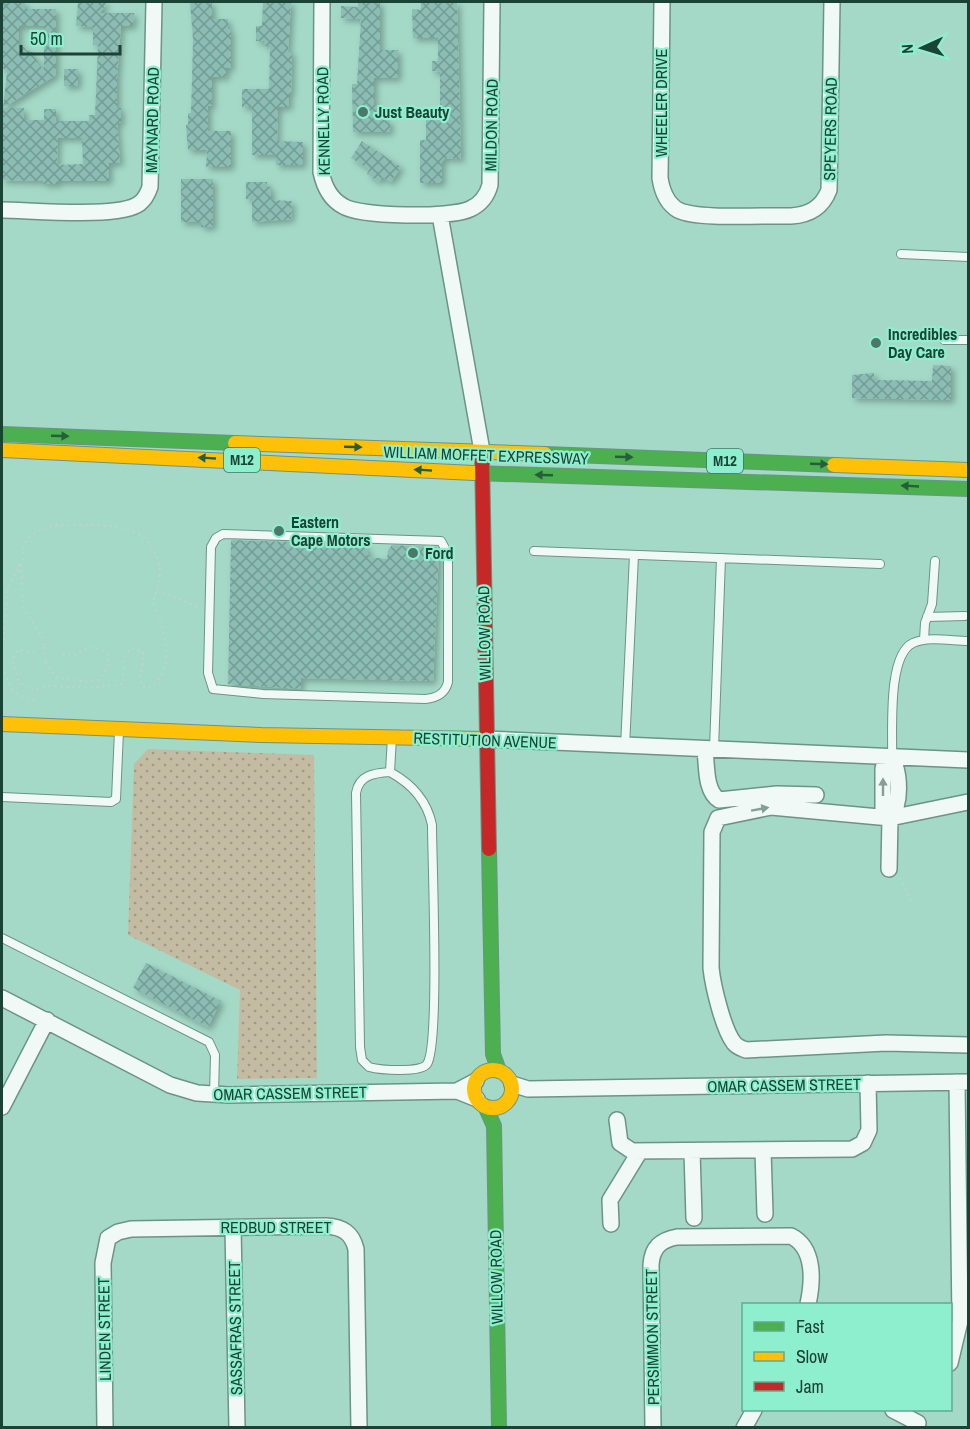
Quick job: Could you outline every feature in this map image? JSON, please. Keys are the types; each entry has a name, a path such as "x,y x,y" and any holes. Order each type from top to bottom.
{"main road":[{"name":"WILLIAM MOFFET EXPRESSWAY","path":"2,434 969,470"},
{"name":"WILLIAM MOFFET EXPRESSWAY","path":"2,450 482,472 969,489"},
{"name":"WILLOW ROAD","path":"482,452 485,739 493,1054 487,1074"},
{"name":"RESTITUTION AVENUE","path":"2,724 485,739"},
{"path":"487,1074 509,1078 508,1095 481,1103 474,1090 487,1074"},
{"name":"WILLOW ROAD","path":"499,1428 494,1126 508,1095"},
{"name":"WILLOW ROAD","path":"481,1103 494,1126"}],"street":[{"name":"MAYNARD ROAD","path":"2,210 121,211 140,203 147,196 150,187 154,2"},
{"name":"KENNELLY ROAD","path":"322,2 321,172 327,190 339,204 354,211 440,215"},
{"name":"MILDON ROAD","path":"440,215 471,208 484,198 490,185 492,2"},
{"name":"WHEELER DRIVE","path":"662,2 660,178 663,191 670,202"},
{"name":"SPEYERS ROAD","path":"670,202 680,211 693,214 791,216 808,213 821,204 829,190 831,176 832,2"},
{"name":"WILLOW ROAD","path":"440,215 482,452"},
{"name":"RESTITUTION AVENUE","path":"485,739 625,747 969,760"},
{"path":"709,750 709,786 714,797 719,800 777,794 816,795"},
{"path":"889,869 890,818 897,810 897,768 892,757"},
{"path":"969,802 890,818 771,807 718,818 712,832 712,977 730,1036 738,1047 756,1050 886,1043 969,1045"},
{"name":"OMAR CASSEM STREET","path":"2,998 155,1079 184,1090 214,1095 458,1091 481,1103"},
{"path":"2,1107 47,1020"},
{"name":"OMAR CASSEM STREET","path":"458,1091 487,1074"},
{"path":"952,1358 960,1321 964,1244 963,1082"},
{"name":"OMAR CASSEM STREET","path":"508,1095 528,1089 963,1082"},
{"path":"617,1120 623,1148 640,1151 844,1150 860,1146 866,1139 869,1130 868,1083"},
{"path":"611,1224 610,1200 640,1151"},
{"path":"692,1151 694,1218"},
{"path":"763,1151 765,1214"},
{"name":"REDBUD STREET","path":"113,1234 130,1229 333,1226 344,1229 351,1237 356,1257 359,1428"},
{"name":"SASSAFRAS STREET","path":"233,1228 237,1428"},
{"name":"LINDEN STREET","path":"105,1428 103,1253 106,1243 113,1234"},
{"name":"PERSIMMON STREET","path":"653,1428 651,1265 653,1251 661,1242 677,1237 791,1236 803,1244 809,1256 808,1303"},
{"path":"744,1428 753,1411"},
{"path":"896,1411 920,1420"}],"lane":[{"path":"901,254 969,257"},
{"path":"944,339 969,340"},
{"path":"223,534 436,539 444,544 448,554 447,688 439,696 425,699 217,691 211,687 208,678 210,612 211,548 216,538 223,534"},
{"path":"534,551 880,564"},
{"path":"625,747 634,555"},
{"path":"709,750 721,558"},
{"path":"924,640 927,617 932,604 935,561"},
{"path":"927,617 965,616"},
{"path":"892,757 896,668 904,649 924,640 969,641"},
{"path":"2,797 111,802 117,799 120,729"},
{"path":"390,772 392,737"},
{"path":"390,772 411,786 419,796 430,813 432,825 433,1026 429,1062 424,1068 416,1070 369,1068 362,1060 360,1047 356,793 360,781 365,777 373,773 390,772"},
{"path":"2,938 209,1042 215,1055 214,1095"}],"path":[{"path":"34,652 18,650 12,660 19,683 36,690 47,686 90,688 123,684 126,652 130,648 143,651 145,659 140,679 142,687 149,688 158,683 164,674 165,667 164,640 154,599 160,571 156,554 147,541 136,532 124,529 55,525 45,528 26,540 23,558 11,577 8,588 2,660 7,683 14,693 23,698 36,700"},
{"path":"19,566 23,576 23,604 27,614 39,628 46,662 56,677 87,682 99,680 110,664 109,655 94,647 84,649 75,656 59,654"},
{"path":"157,590 210,612"},
{"path":"889,869 892,875 902,879 913,905"}],"shaded area":[{"path":"148,749 314,755 317,1078 237,1079 240,990 128,935 134,764"}],"building":[{"path":"2,2 25,2 25,9 56,9 56,75 3,108 7,72 2,67","holes":["19,26 44,26 44,71 30,50 19,47"]},
{"path":"78,2 107,2 100,13 134,13 133,26 121,26 117,78 117,108 121,108 121,123 117,123 120,163 109,163 109,181 58,181 58,184 43,184 44,181 2,180 3,108 24,108 24,120 44,120 44,109 56,109 56,121 89,121 89,115 95,115 98,45 93,45 93,27 76,26","holes":["58,138 82,138 83,164 57,165"]},
{"path":"190,2 212,2 212,19 228,19 228,29 231,29 231,68 226,68 226,77 212,77 212,106 208,106 208,131 231,131 231,167 206,167 207,150 188,150 186,125 188,125 188,113 191,113 193,40"},
{"path":"263,2 291,2 288,52 292,52 291,93 289,93 289,107 278,107 277,141 303,142 303,165 276,165 276,155 252,155 252,107 242,107 242,89 269,89 270,46 264,46 264,41 256,41 256,26 262,26"},
{"path":"358,2 380,2 380,50 398,50 398,78 374,78 374,105 380,105 379,120 390,120 390,132 353,132 352,84 357,84 361,19 341,18 341,6 358,7"},
{"path":"421,2 457,2 461,159 445,158 442,162 442,183 420,183 420,140 426,140 426,116 440,115 440,72 432,71 432,61 438,61 438,38 413,38 412,9 421,10"},
{"path":"64,69 78,69 78,86 64,86"},
{"path":"362,141 401,167 391,182 382,177 379,182 367,174 369,169 351,158"},
{"path":"181,179 213,179 213,227 201,227 201,222 181,222"},
{"path":"246,182 267,182 267,187 271,187 271,200 292,201 291,219 252,222 252,199 246,199"},
{"path":"933,365 951,366 951,400 852,398 852,375 874,373 874,380 932,381"},
{"path":"231,540 363,544 368,550 368,557 387,559 388,550 392,545 436,547 439,550 433,681 301,678 301,689 228,684"},
{"path":"146,963 221,1001 208,1027 133,988"}],"traffic: fast":[{"path":"2,434 235,443"},
{"path":"545,454 834,465"},
{"path":"474,473 968,489"},
{"path":"489,849 493,1054 499,1071"},
{"path":"485,1106 494,1126 499,1428"}],"traffic: slow":[{"path":"235,443 545,454"},
{"path":"2,450 474,473"},
{"path":"834,465 968,470"},
{"path":"2,724 261,735 485,739"},
{"path":"493,1070 500,1071 506,1076 511,1082 512,1089 511,1096 506,1102 500,1107 493,1108 486,1107 480,1102 475,1096 474,1089 475,1082 480,1076 486,1071 493,1070"}],"traffic: jam":[{"path":"482,455 489,849"}],"place":[{"name":"Just Beauty","path":"363,112"},
{"name":"Incredibles Day Care","path":"876,343"},
{"name":"Eastern Cape Motors","path":"279,531"},
{"name":"Ford","path":"413,553"}]}
